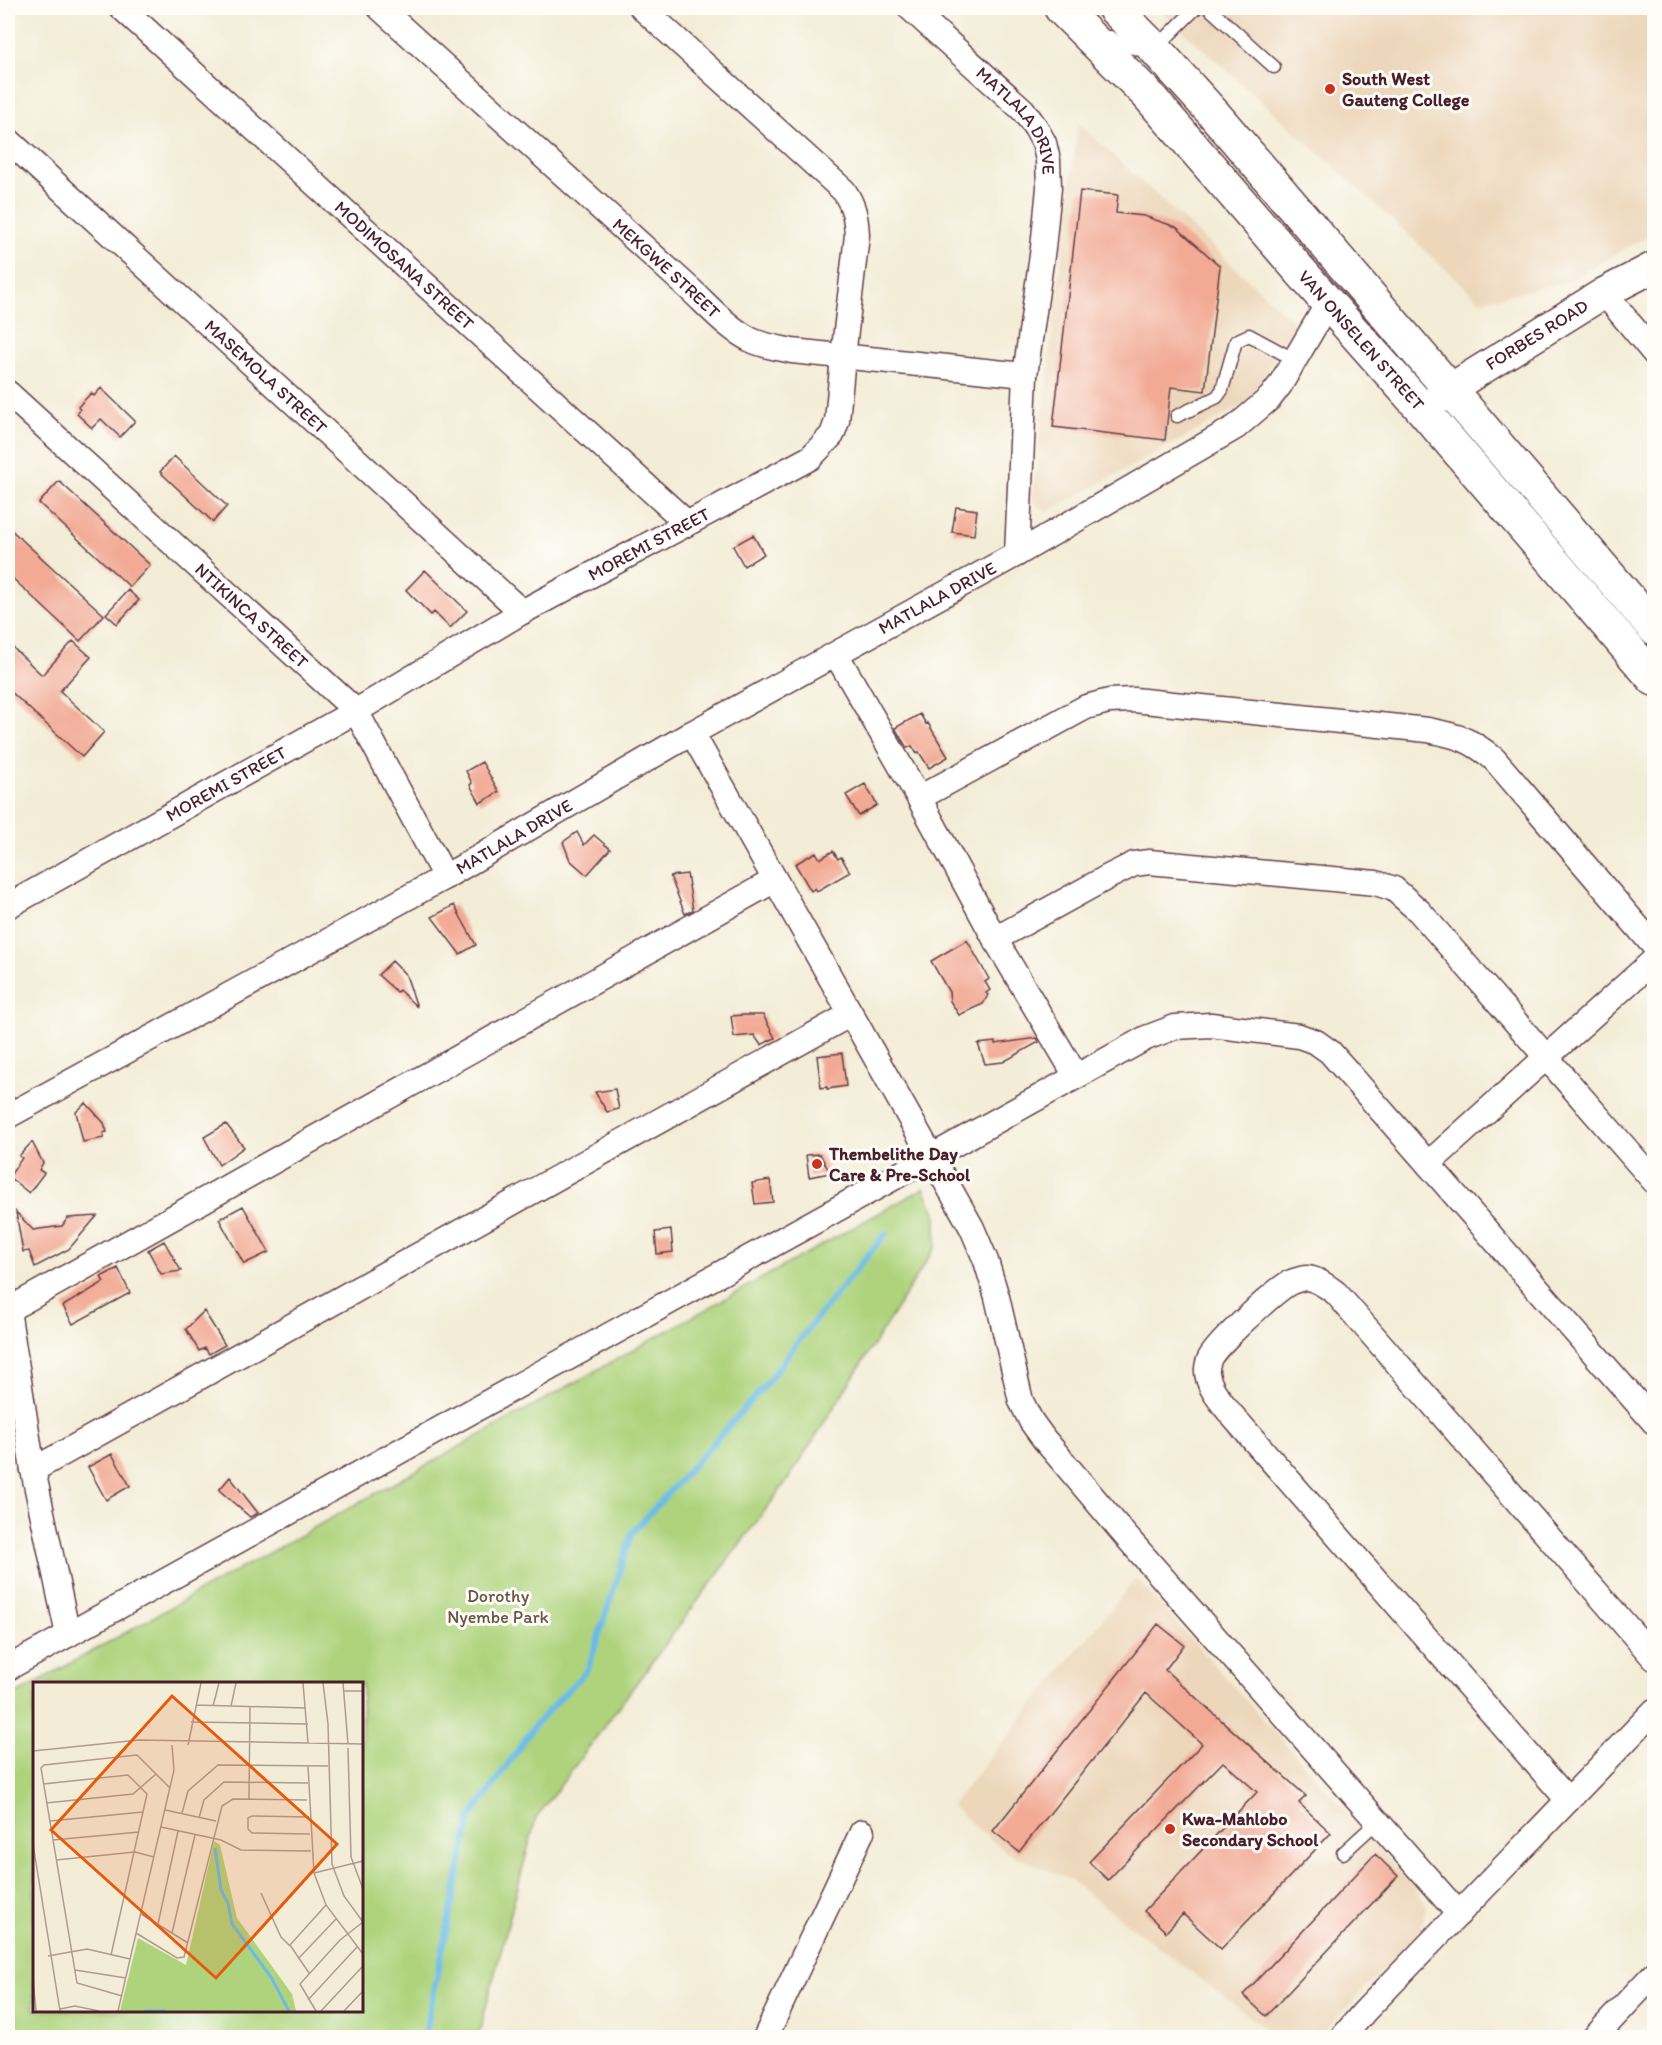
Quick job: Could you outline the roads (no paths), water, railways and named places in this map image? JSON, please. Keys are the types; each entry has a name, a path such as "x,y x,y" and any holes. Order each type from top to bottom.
{"main road":[{"name":"VAN ONSELEN STREET","path":"1061,8 1147,94 1424,410 1654,679"},
{"name":"VAN ONSELEN STREET","path":"1107,18 1155,57 1214,114 1654,628"}],"street":[{"name":"MODIMOSANA STREET","path":"122,8 687,523"},
{"name":"MEKGWE STREET","path":"380,8 732,327 749,339 766,346 792,351 1024,375"},
{"name":"MOREMI STREET","path":"8,906 356,711 522,612 810,458 832,435 837,421 857,235 853,205 844,191 642,8"},
{"name":"MATLALA DRIVE","path":"910,8 1023,110 1044,143 1050,188 1024,375 1017,554"},
{"name":"MASEMOLA STREET","path":"8,140 522,612"},
{"name":"FORBES ROAD","path":"1424,410 1450,389 1604,293 1654,267"},
{"path":"1604,293 1654,353"},
{"name":"MATLALA DRIVE","path":"8,1116 445,877 692,732 1017,554 1236,427 1270,398 1328,303"},
{"name":"NTIKINCA STREET","path":"8,393 356,711 445,877"},
{"path":"836,654 919,798 995,939 1076,1076"},
{"path":"919,798 1086,707 1109,701 1134,700 1428,730 1457,736 1476,744 1494,759 1654,946"},
{"path":"692,732 972,1228 986,1261 997,1297 1021,1401 1031,1421 1124,1534 1459,1914"},
{"path":"995,939 1108,877 1134,864 1149,862 1376,883 1394,889 1419,911 1654,1181"},
{"path":"68,1635 33,1470 8,1310 775,880"},
{"path":"1428,1164 1654,960"},
{"path":"33,1470 851,1014"},
{"path":"8,1668 1076,1076 1146,1038 1175,1028 1211,1025 1299,1036 1316,1042 1330,1052 1654,1422"},
{"path":"1568,1800 1230,1413 1210,1384 1207,1371 1209,1359 1220,1345 1278,1291 1292,1281 1307,1278 1322,1283 1336,1293 1654,1658"},
{"path":"1342,2037 1654,1711"},
{"path":"765,2037 862,1832"},
{"path":"1594,2037 1654,1974"}],"lane":[{"path":"1155,57 1196,8"},
{"path":"1209,8 1274,67"},
{"path":"1176,108 1211,150 1255,218"},
{"path":"1177,416 1217,397 1222,390 1236,341 1242,337 1249,335 1295,360"},
{"path":"1343,1853 1377,1822"}],"waterway":[{"path":"424,2038 470,1819 534,1726 588,1669 632,1533 763,1388 886,1233"}],"place":[{"name":"South West Gauteng College","path":"1330,89"},
{"name":"Thembelithe Day Care & Pre-School","path":"817,1164"},
{"name":"Kwa-Mahlobo Secondary School","path":"1170,1829"}],"park label":[{"name":"Dorothy Nyembe Park","path":"498,1606"}]}
